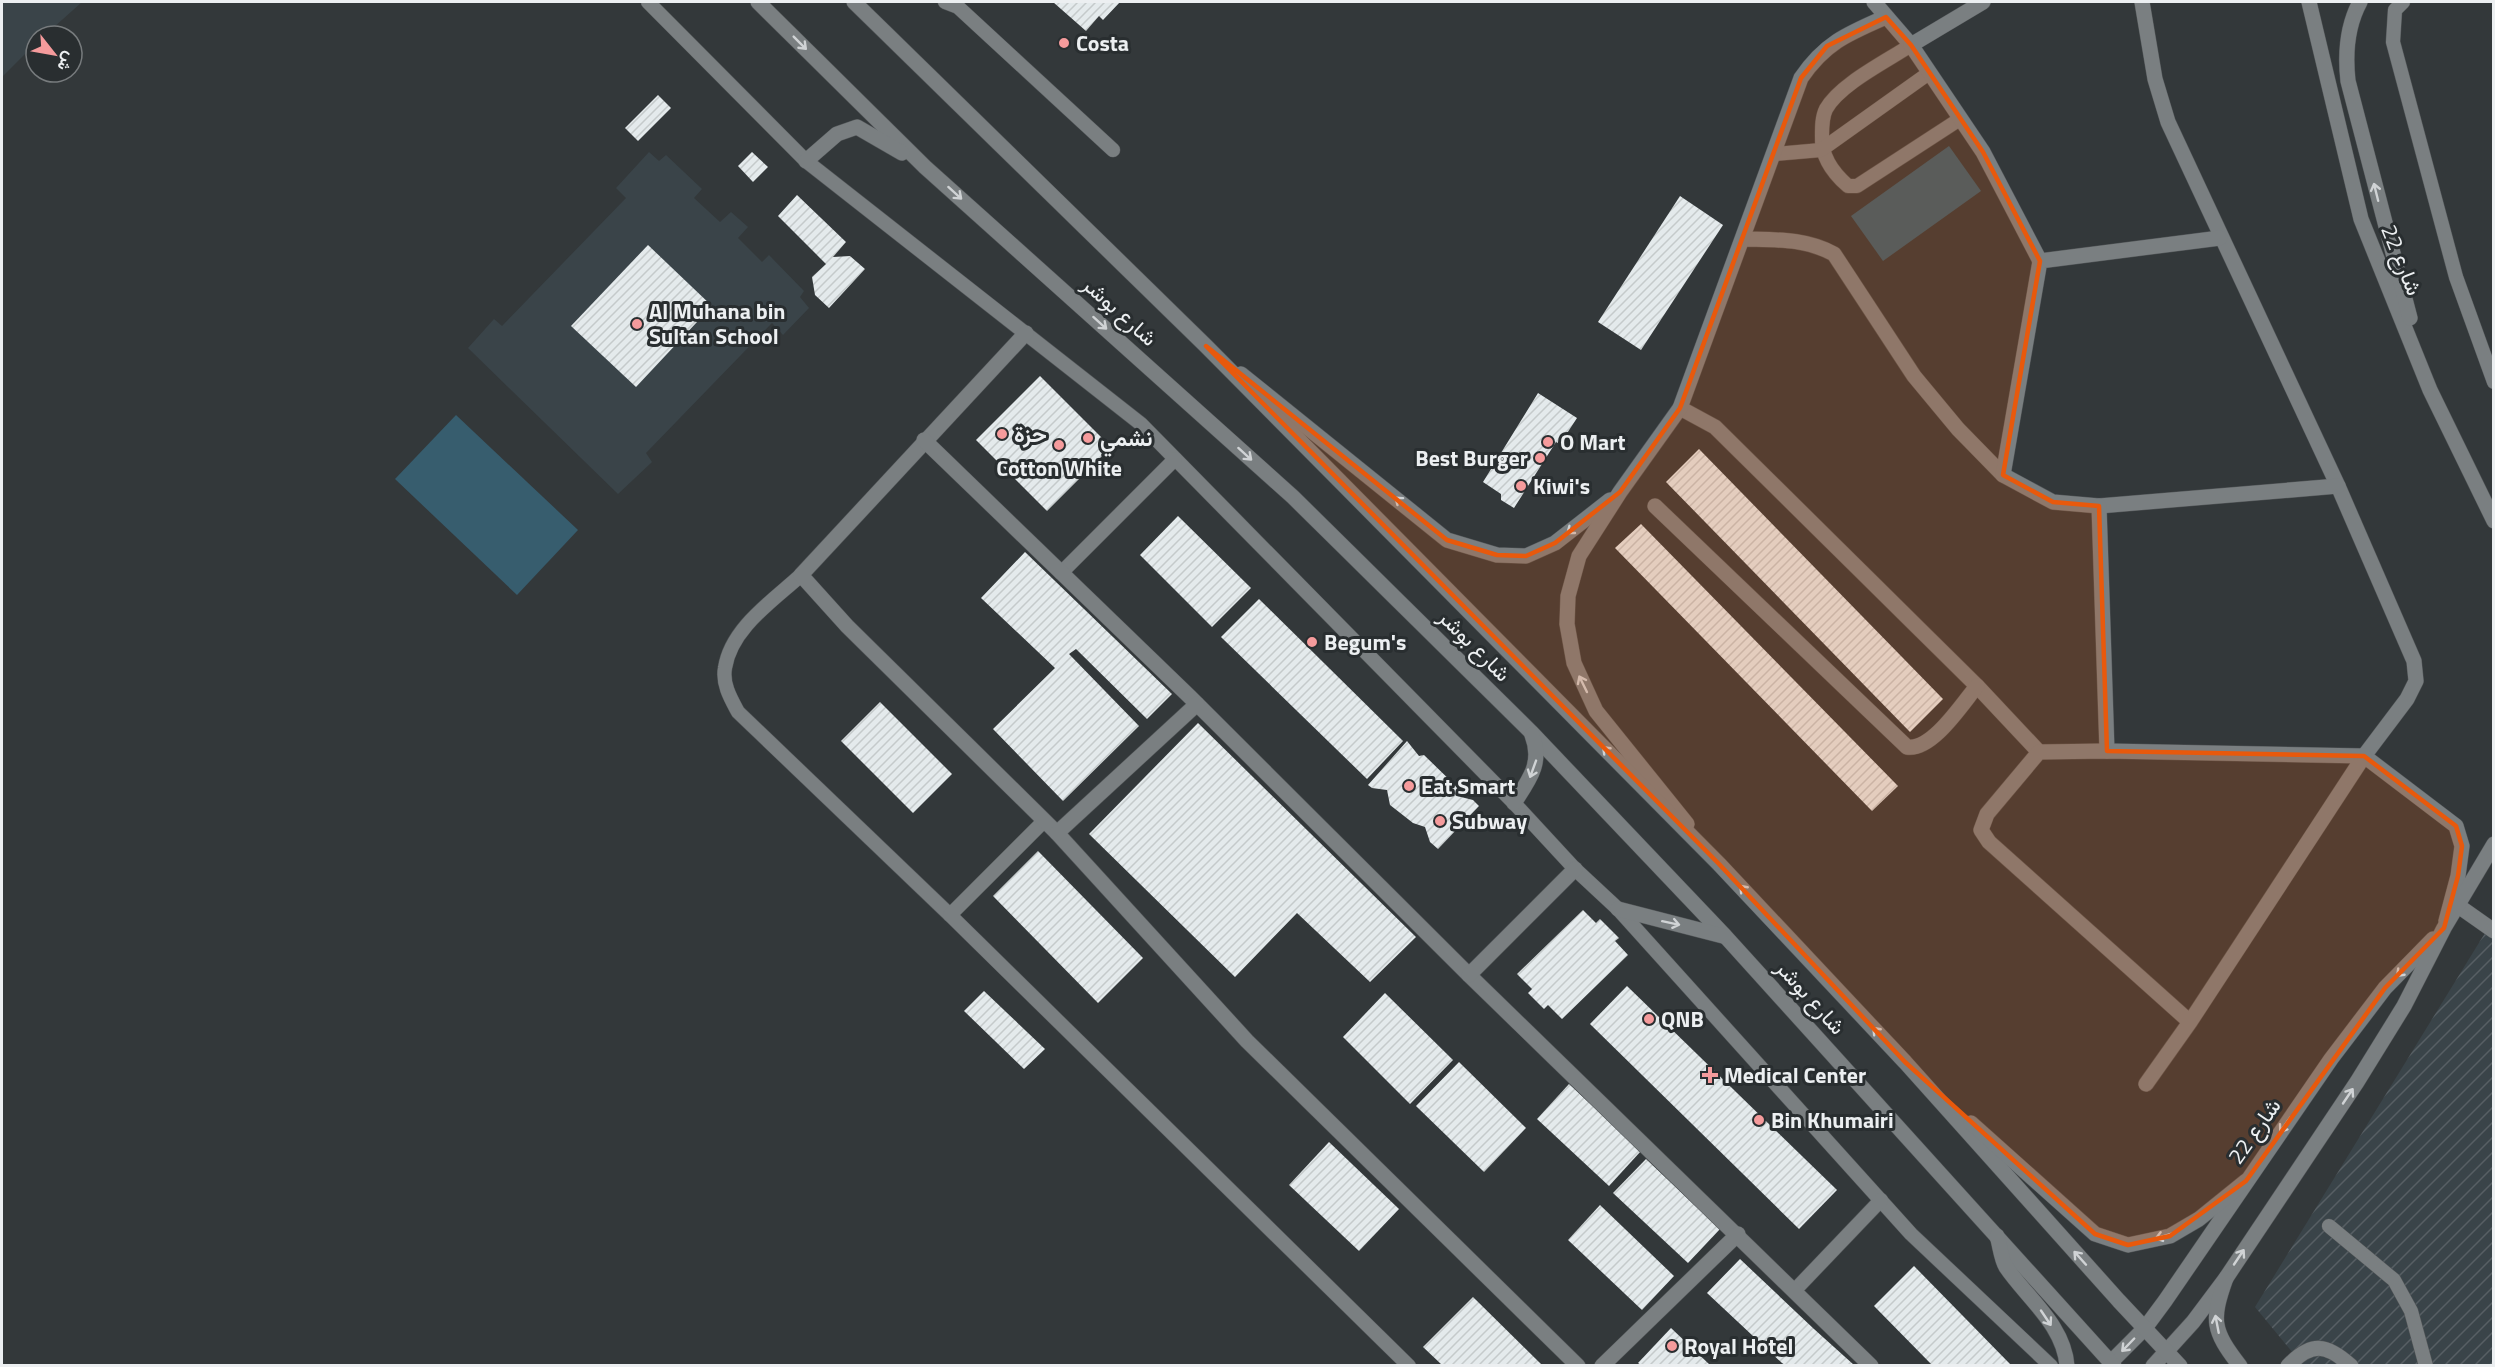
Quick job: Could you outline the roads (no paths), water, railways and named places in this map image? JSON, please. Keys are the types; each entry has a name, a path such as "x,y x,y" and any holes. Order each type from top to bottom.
{"street":[{"name":"شارع بوشر","path":"758,2 925,167 1293,497 1531,732 1725,936 1996,1233 2111,1364"},
{"name":"شارع بوشر","path":"854,2 1206,346 1719,864 1905,1062 2180,1365"},
{"path":"862,2 874,21"},
{"path":"1874,2 1911,45 1983,152 2040,261 2003,475"},
{"path":"1911,45 1983,2"},
{"path":"2142,2 2155,79 2168,122 2220,238 2338,486 2414,661 2416,681 2407,699 2364,756 2190,1022 2146,1084"},
{"path":"2360,2 2351,25 2348,44 2348,81 2430,390"},
{"name":"شارع 22","path":"2314,4 2361,219 2430,390 2493,521"},
{"path":"1719,864 1596,711 1574,663 1567,624 1572,574 1579,556 1620,492 1680,408 1800,78 1827,46 1844,35 1886,18"},
{"path":"806,161 837,134 857,128 925,167"},
{"path":"2040,261 2220,238"},
{"path":"1743,239 1815,244 1834,254 1914,376 1958,429 2003,475 2053,502 2099,506 2338,486"},
{"path":"1026,333 924,440 801,575 847,626 1043,822 1057,833 1247,1041 1578,1365"},
{"path":"1206,346 1448,540 1497,555 1526,556 1555,543 1620,492"},
{"path":"1680,408 1715,428 1977,686 2038,752 2107,751 2364,756 2456,826 2462,846 2458,876 2444,928"},
{"path":"924,440 1197,704 1469,975 1871,1365"},
{"path":"1655,506 1907,747 1916,749 1928,743 1977,686"},
{"path":"2099,506 2107,751"},
{"path":"1057,833 1197,704"},
{"path":"1514,802 1537,764 1536,746 1531,732"},
{"path":"2038,752 1987,814 1981,830 1989,842 2190,1022"},
{"name":"شارع 22","path":"2153,1365 2193,1322 2226,1278 2357,1082 2404,1006 2444,928 2493,844"},
{"path":"1469,975 1575,869"},
{"path":"2457,905 2493,931"},
{"path":"1618,909 1725,936"},
{"name":"شارع 22","path":"2111,1364 2145,1328 2246,1180 2385,988 2444,928"},
{"path":"1905,1062 2095,1234 2128,1245 2170,1236 2199,1219 2246,1180"},
{"path":"1996,1233 2005,1265 2037,1304 2058,1335 2067,1365"},
{"path":"1602,1365 1738,1234"},
{"path":"2226,1278 2215,1308 2217,1330 2240,1365"},
{"path":"2288,1365 2303,1350 2320,1348 2342,1357 2351,1365"}],"lane":[{"path":"648,2 806,161 1141,424 1514,802 1575,869 1618,909 1911,1234 2051,1365"},
{"path":"945,2 958,7 1113,150"},
{"path":"2403,2 2395,10 2393,42 2456,277 2493,382"},
{"path":"1911,45 1839,94 1826,109 1822,122 1821,150 1840,179 1848,186 1857,186 1960,118"},
{"path":"1774,154 1821,150 1929,73"},
{"path":"1061,573 1175,459"},
{"path":"801,575 749,622 734,643 724,669 727,692 738,712 950,915 1408,1365"},
{"path":"950,915 1043,822"},
{"path":"1795,1290 1881,1200"},
{"path":"2329,1226 2394,1280 2411,1311 2426,1365"}],"place":[{"name":"Costa","path":"1064,43"},
{"name":"Al Muhana bin Sultan School","path":"637,324"},
{"name":"حزة","path":"1002,434"},
{"name":"نشمي","path":"1088,438"},
{"name":"O Mart","path":"1548,442"},
{"name":"Cotton White","path":"1059,445"},
{"name":"Best Burger","path":"1540,458"},
{"name":"Kiwi's","path":"1521,486"},
{"name":"Begum's","path":"1312,642"},
{"name":"Eat Smart","path":"1409,786"},
{"name":"Subway","path":"1440,821"},
{"name":"QNB","path":"1649,1019"},
{"name":"Medical Center","path":"1710,1075"},
{"name":"Bin Khumairi","path":"1759,1120"},
{"name":"Royal Hotel","path":"1672,1346"}]}
